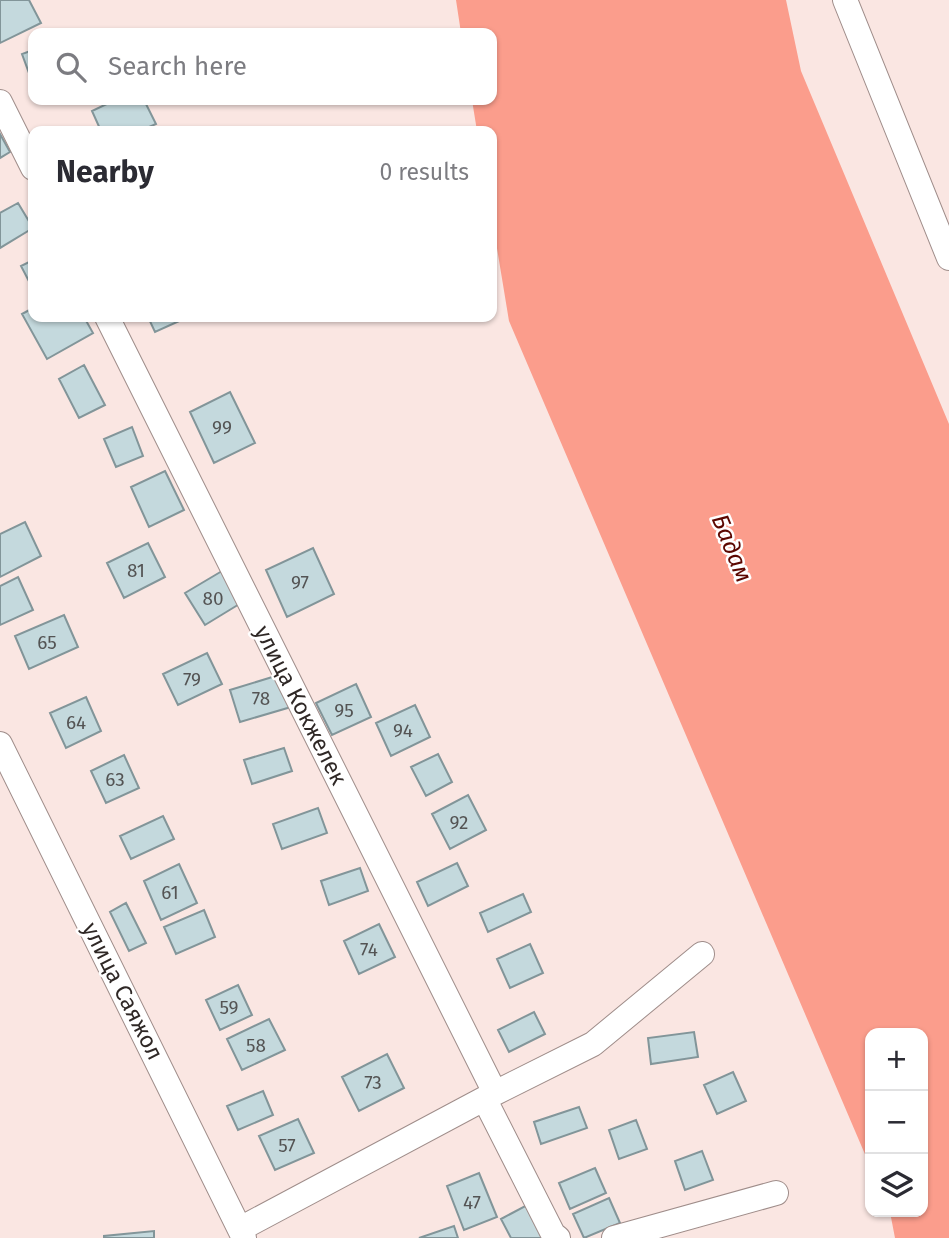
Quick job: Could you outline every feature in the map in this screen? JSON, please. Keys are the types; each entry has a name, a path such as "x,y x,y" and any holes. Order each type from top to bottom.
{"street":[{"path":"845,0 949,258"},
{"path":"0,102 28,158"},
{"name":"улица Кокжелек","path":"109,322 490,1096 553,1234 558,1238"},
{"name":"улица Саяжол","path":"0,744 242,1233"},
{"path":"242,1233 490,1096 593,1044 702,954"},
{"path":"614,1238 776,1192"}],"water":[{"name":"Бадам","path":"456,0 786,0 801,71 949,424 949,1238 895,1238 891,1217 928,1217 928,1028 865,1028 865,1154 509,321 497,248 497,126 476,126 473,105 497,105 497,28 460,28"}],"building":[{"path":"0,0 29,0 41,23 0,43"},
{"path":"28,52 28,70 22,54"},
{"path":"105,105 146,105 156,124 99,126 92,111"},
{"path":"0,134 10,152 0,158"},
{"path":"18,203 28,220 28,231 0,248 0,213"},
{"path":"28,262 28,279 21,266"},
{"path":"28,311 28,322 87,322 93,333 47,359 22,314"},
{"path":"150,322 177,322 155,332"},
{"path":"84,365 105,405 79,418 59,379"},
{"path":"230,392 255,443 214,463 190,412"},
{"path":"132,427 143,456 116,467 104,439"},
{"path":"165,471 184,510 149,527 131,487"},
{"path":"25,522 41,556 0,577 0,534"},
{"path":"148,543 165,577 124,598 107,563"},
{"path":"313,548 334,594 287,617 266,570"},
{"path":"222,571 241,603 205,625 185,593"},
{"path":"18,577 33,610 0,625 0,586"},
{"path":"64,615 78,647 29,669 15,636"},
{"path":"207,653 222,684 178,705 163,674"},
{"path":"282,674 291,707 240,722 230,690"},
{"path":"356,684 371,717 332,735 316,703"},
{"path":"86,697 101,731 66,748 50,713"},
{"path":"415,705 430,737 391,756 376,723"},
{"path":"284,748 292,771 252,784 244,760"},
{"path":"438,754 452,782 426,796 411,767"},
{"path":"124,755 139,788 106,803 91,771"},
{"path":"468,795 486,830 450,849 432,814"},
{"path":"318,808 327,833 282,849 273,824"},
{"path":"163,816 174,839 131,859 120,836"},
{"path":"457,863 468,886 428,906 417,882"},
{"path":"179,864 197,903 161,920 144,881"},
{"path":"360,868 368,891 329,905 321,881"},
{"path":"523,894 531,912 488,932 480,913"},
{"path":"126,903 146,943 129,951 110,912"},
{"path":"204,910 215,937 176,954 164,927"},
{"path":"379,924 395,957 359,974 344,941"},
{"path":"530,944 543,973 510,988 497,959"},
{"path":"238,985 252,1015 220,1030 206,1000"},
{"path":"534,1012 545,1034 509,1052 498,1030"},
{"path":"269,1019 285,1050 242,1070 227,1039"},
{"path":"694,1032 698,1057 651,1064 648,1038"},
{"path":"387,1054 404,1088 359,1111 342,1077"},
{"path":"733,1072 746,1101 717,1114 704,1085"},
{"path":"263,1091 273,1115 238,1130 227,1106"},
{"path":"579,1107 587,1128 541,1144 534,1122"},
{"path":"298,1119 314,1153 275,1170 259,1136"},
{"path":"636,1120 647,1149 619,1159 609,1130"},
{"path":"702,1151 713,1180 685,1190 675,1161"},
{"path":"595,1168 606,1193 570,1209 559,1183"},
{"path":"479,1173 497,1217 464,1230 447,1186"},
{"path":"609,1198 620,1223 584,1238 573,1214"},
{"path":"529,1204 546,1238 511,1238 501,1219"},
{"path":"454,1226 458,1238 419,1238"},
{"path":"154,1231 154,1238 104,1238 104,1236"}]}
